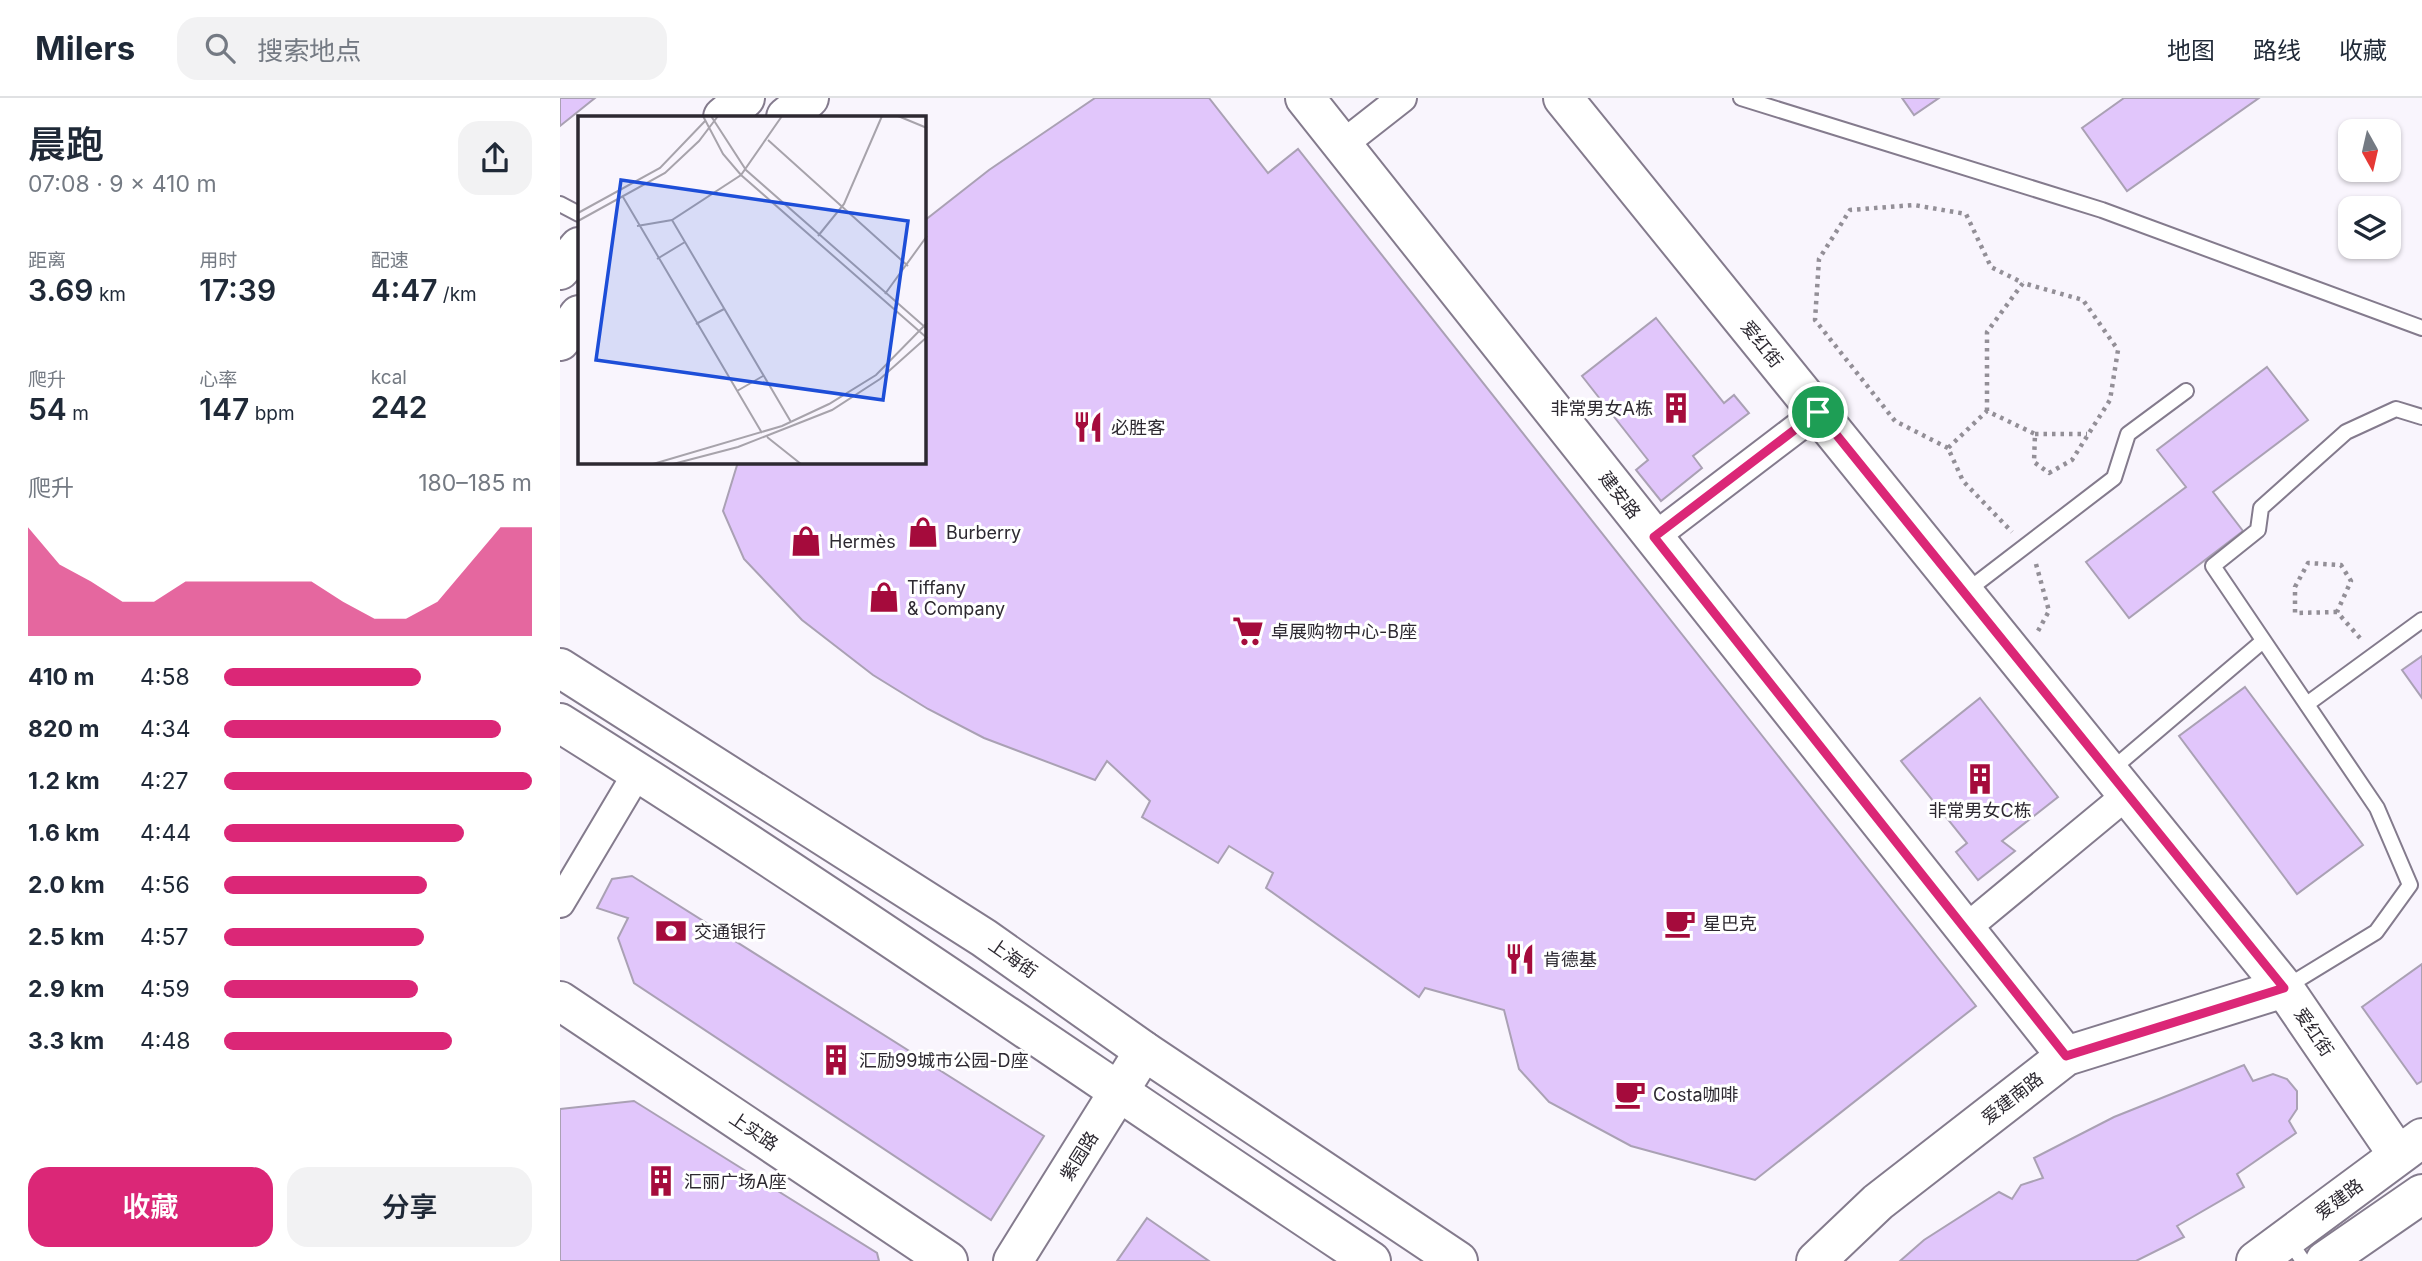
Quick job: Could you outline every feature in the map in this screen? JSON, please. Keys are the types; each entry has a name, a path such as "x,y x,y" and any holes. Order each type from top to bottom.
{"street":[{"path":"724,116 745,98"},
{"path":"787,116 809,98"},
{"name":"建安路","path":"1305,98 2066,1056"},
{"path":"1342,145 1402,98"},
{"name":"爱红街","path":"1563,98 2410,1146"},
{"path":"560,270 578,248"},
{"path":"560,341 578,316"},
{"path":"1654,537 1818,412"},
{"name":"上海街","path":"560,668 984,937 1144,1051 1458,1261"},
{"path":"560,723 958,982 1118,1093 1371,1261"},
{"path":"560,903 638,772"},
{"path":"1965,929 2119,783"},
{"name":"爱建南路","path":"1816,1261 1878,1202 2066,1056 2284,988"},
{"name":"上实路","path":"560,1001 948,1261"},
{"name":"紫园路","path":"1013,1261 1144,1051"},
{"name":"爱建路","path":"2256,1261 2295,1249 2410,1146"},
{"path":"2326,1261 2422,1194"}],"lane":[{"path":"1741,98 2102,210 2422,328"},
{"path":"560,204 578,213"},
{"path":"1964,593 2114,478 2128,434 2186,391"},
{"path":"2284,988 2376,932 2410,884 2377,808 2213,566 2258,530 2261,508 2346,432 2396,409 2422,417"},
{"path":"2307,704 2422,620"},
{"path":"2119,783 2263,641"}],"path":[{"path":"2020,662 2049,611 2035,560 2003,519 1963,481 1948,448 1895,421 1815,320 1819,259 1850,211 1914,205 1966,214 1991,267 2024,283 2082,300 2118,350 2110,400 2072,460 2049,473 2034,462 2035,434"},
{"path":"1948,448 1987,411 1987,332 2024,283"},
{"path":"1987,411 2035,434 2087,434"},
{"path":"2337,612 2351,580 2341,565 2308,563 2295,587 2295,613 2337,612 2375,654"}],"building":[{"path":"560,98 595,98 560,126"},
{"name":"卓展购物中心-B座","path":"1095,98 1209,98 1268,173 1298,149 1976,1006 1755,1180 1631,1146 1549,1102 1519,1069 1504,1010 1425,988 1419,997 1266,888 1273,873 1229,846 1218,863 1142,817 1150,801 1107,761 1095,780 984,738 928,709 873,675 802,620 744,559 723,511 737,464 926,464 926,219 989,170"},
{"path":"1902,98 1939,98 1914,115"},
{"path":"2124,98 2259,98 2127,191 2082,128"},
{"name":"非常男女A栋","path":"1656,318 1724,403 1734,395 1749,413 1693,456 1702,468 1661,501 1636,470 1648,460 1582,376"},
{"path":"2267,367 2308,420 2213,492 2243,531 2129,618 2086,562 2186,487 2157,450"},
{"path":"2422,656 2422,698 2402,670"},
{"path":"2245,687 2363,845 2297,894 2179,736"},
{"name":"非常男女C栋","path":"1980,698 2058,797 2002,841 2015,851 1978,880 1956,852 1967,843 1901,761"},
{"name":"汇励99城市公园-D座","path":"632,876 1044,1136 991,1220 634,983 618,938 628,918 597,908 612,879"},
{"path":"2422,964 2422,1081 2417,1084 2362,1007"},
{"path":"2244,1065 2253,1081 2273,1074 2287,1079 2297,1091 2297,1109 2289,1121 2296,1133 2237,1174 2244,1187 2177,1226 2184,1237 2136,1261 1900,1261 1924,1240 1999,1192 2012,1199 2021,1185 2043,1178 2034,1158 2114,1117"},
{"name":"汇丽广场A座","path":"634,1101 877,1253 879,1261 560,1261 560,1109"},
{"path":"1147,1218 1209,1261 1117,1261"}],"place":[{"name":"非常男女A栋","path":"1676,408"},
{"name":"必胜客","path":"1088,427"},
{"name":"Burberry","path":"923,532"},
{"name":"Hermès","path":"806,541"},
{"name":"Tiffany & Company","path":"884,597"},
{"name":"卓展购物中心-B座","path":"1248,631"},
{"name":"非常男女C栋","path":"1980,779"},
{"name":"星巴克","path":"1680,923"},
{"name":"交通银行","path":"671,931"},
{"name":"肯德基","path":"1520,959"},
{"name":"汇励99城市公园-D座","path":"836,1060"},
{"name":"Costa咖啡","path":"1630,1094"},
{"name":"汇丽广场A座","path":"661,1181"}],"route":[{"path":"1818,412 2284,988 2066,1056 1654,537 1818,412"}]}
